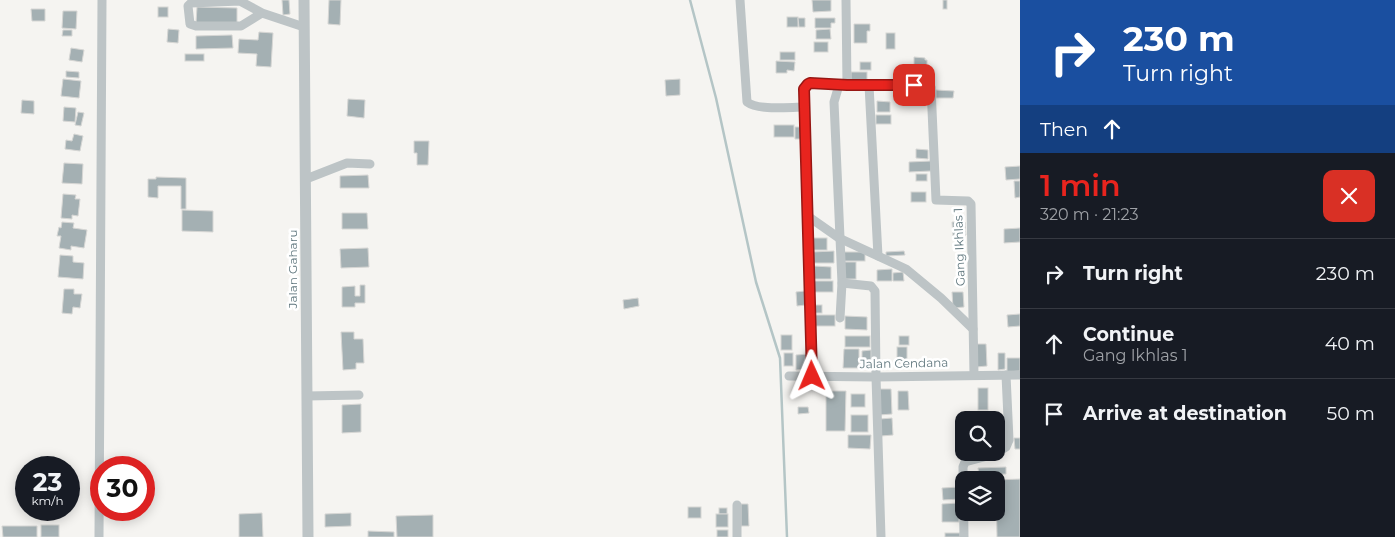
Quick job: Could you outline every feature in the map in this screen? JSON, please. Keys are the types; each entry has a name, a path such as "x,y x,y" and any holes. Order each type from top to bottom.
{"street":[{"path":"99,537 102,0"},
{"name":"Jalan Gaharu","path":"304,0 308,537"},
{"path":"740,0 747,102 752,105 768,107 805,107 812,376"},
{"path":"840,318 842,283 834,102 843,85 846,0"},
{"path":"262,13 241,26 196,26 190,24 188,6 192,3 240,1 262,13 304,27"},
{"name":"Gang Ikhlas 1","path":"805,107 804,89 808,84 931,87 936,200 968,201 971,204 974,375"},
{"path":"869,85 878,256"},
{"path":"306,179 347,163 370,164"},
{"path":"808,217 839,238 906,269 941,298 973,329"},
{"path":"842,283 870,286 874,289 881,537"},
{"path":"964,537 962,467 965,462 995,454 1006,448 1009,440 1006,375"},
{"name":"Jalan Cendana","path":"789,376 1020,375"},
{"path":"307,396 359,395"},
{"path":"737,505 737,537"}],"building":[{"path":"282,0 289,0 290,14 283,15"},
{"path":"329,0 341,0 340,25 328,24"},
{"path":"812,0 831,0 831,11 813,12"},
{"path":"943,0 947,0 947,9 943,9"},
{"path":"158,7 168,7 168,17 158,17"},
{"path":"197,7 237,8 237,25 196,23"},
{"path":"31,9 45,9 45,21 32,21"},
{"path":"63,11 77,11 76,29 62,28"},
{"path":"787,17 798,17 798,27 787,27"},
{"path":"798,18 805,18 805,27 799,27"},
{"path":"815,18 835,18 835,23 831,23 831,28 815,28"},
{"path":"854,24 870,24 870,31 867,31 867,43 854,43"},
{"path":"168,29 179,30 178,43 167,42"},
{"path":"830,29 831,39 816,39 816,30"},
{"path":"63,30 72,30 72,36 62,36"},
{"path":"259,32 273,33 271,67 256,66 257,54 238,53 239,39 258,40"},
{"path":"886,33 895,33 895,49 886,49"},
{"path":"232,35 233,48 196,49 196,36"},
{"path":"814,42 828,42 828,52 814,52"},
{"path":"71,48 84,50 82,62 69,60"},
{"path":"780,52 795,52 795,60 780,60"},
{"path":"185,54 204,54 204,61 185,61"},
{"path":"914,57 927,60 924,80 914,77"},
{"path":"776,61 795,62 794,71 787,70 787,73 776,73"},
{"path":"860,62 871,62 871,70 860,70"},
{"path":"66,71 79,72 79,78 66,77"},
{"path":"851,72 867,72 867,83 851,83"},
{"path":"63,79 81,81 79,98 61,96"},
{"path":"680,79 680,95 666,96 665,80"},
{"path":"936,90 954,91 953,98 936,98"},
{"path":"348,99 365,100 364,118 347,116"},
{"path":"22,100 34,101 34,114 21,113"},
{"path":"877,101 890,102 890,112 877,112"},
{"path":"64,107 76,108 75,122 63,121"},
{"path":"78,112 84,113 81,126 75,125"},
{"path":"876,115 891,115 891,124 876,124"},
{"path":"774,125 794,125 794,137 774,137"},
{"path":"795,127 804,127 805,139 795,139"},
{"path":"74,134 83,136 80,151 65,149 66,140 72,141"},
{"path":"414,141 429,141 428,165 417,165"},
{"path":"916,149 928,150 928,159 916,158"},
{"path":"931,161 931,171 909,172 909,162"},
{"path":"64,163 83,164 82,184 62,183"},
{"path":"1020,166 1020,179 1006,180 1005,167"},
{"path":"916,174 927,174 927,181 916,181"},
{"path":"368,175 369,188 340,188 340,176"},
{"path":"156,177 186,178 186,209 181,209 181,186 158,186 158,198 148,197 148,179 156,179"},
{"path":"1014,181 1020,181 1020,197 1015,198"},
{"path":"911,192 926,192 926,202 911,202"},
{"path":"63,194 76,195 75,199 80,199 78,216 72,215 72,219 61,218"},
{"path":"182,210 213,211 213,232 182,231"},
{"path":"342,213 367,213 368,229 342,229"},
{"path":"62,222 74,223 73,228 87,230 84,248 71,246 71,250 59,248 61,236 57,236"},
{"path":"952,222 965,222 966,235 953,236"},
{"path":"1020,228 1020,242 1004,243 1004,229"},
{"path":"811,238 827,238 827,250 811,250"},
{"path":"368,248 369,267 341,268 340,249"},
{"path":"834,251 834,263 812,263 812,252"},
{"path":"904,251 905,255 886,256 886,252"},
{"path":"842,252 865,252 865,261 842,261"},
{"path":"60,255 73,256 73,262 84,263 83,279 58,277"},
{"path":"843,262 856,262 856,279 843,279"},
{"path":"814,266 831,267 831,279 814,279"},
{"path":"892,269 892,281 877,281 877,270"},
{"path":"903,272 904,281 893,281 893,273"},
{"path":"811,281 833,281 833,292 811,292"},
{"path":"360,285 365,285 365,303 355,303 355,307 342,307 342,287 355,286 355,296 360,296"},
{"path":"64,289 74,289 74,294 82,294 80,308 73,307 72,314 62,313"},
{"path":"805,291 806,305 797,306 796,292"},
{"path":"952,292 963,292 964,307 953,308"},
{"path":"638,298 639,306 624,309 623,300"},
{"path":"813,305 822,305 822,313 813,313"},
{"path":"1020,314 1020,326 1008,327 1007,315"},
{"path":"815,315 835,315 835,326 815,326"},
{"path":"845,316 867,317 867,330 845,329"},
{"path":"341,332 354,332 354,339 363,339 364,363 356,363 356,369 343,370"},
{"path":"781,335 792,335 792,350 781,350"},
{"path":"845,336 870,336 870,347 845,347"},
{"path":"899,336 909,336 909,345 899,345"},
{"path":"975,344 986,344 987,366 976,367"},
{"path":"897,347 907,347 907,363 897,363"},
{"path":"844,349 859,349 859,368 843,368"},
{"path":"871,350 871,365 862,365 862,351"},
{"path":"784,353 793,353 793,366 784,366"},
{"path":"998,353 1005,353 1005,369 998,370"},
{"path":"809,354 809,369 796,370 796,355"},
{"path":"1007,358 1020,358 1020,371 1007,372"},
{"path":"978,388 988,388 988,410 978,410"},
{"path":"878,389 891,389 892,414 879,415"},
{"path":"826,391 846,391 845,431 826,431"},
{"path":"898,391 908,391 909,410 898,410"},
{"path":"851,394 865,394 865,407 851,407"},
{"path":"361,404 361,432 342,433 342,405"},
{"path":"798,407 808,407 809,413 798,414"},
{"path":"851,415 868,415 868,432 851,432"},
{"path":"892,418 893,435 881,436 880,419"},
{"path":"848,435 871,435 870,449 848,448"},
{"path":"1014,438 1020,438 1020,449 1015,449"},
{"path":"1006,467 1006,474 1005,471 978,471 978,468"},
{"path":"1020,479 1020,537 997,537 997,521 1005,521 1005,480"},
{"path":"955,487 955,499 943,500 942,488"},
{"path":"955,503 955,521 959,522 942,522 942,504"},
{"path":"741,504 748,504 749,526 741,526"},
{"path":"688,507 701,507 701,518 688,518"},
{"path":"719,508 727,508 727,514 719,514"},
{"path":"262,513 263,537 239,537 239,514"},
{"path":"351,513 351,526 325,527 325,514"},
{"path":"716,514 728,514 728,527 716,527"},
{"path":"433,515 433,537 397,537 396,516"},
{"path":"41,525 59,525 59,537 41,537"},
{"path":"2,526 37,526 37,537 3,537"},
{"path":"717,530 728,530 728,537 717,537"},
{"path":"368,531 394,532 394,537 368,537"},
{"path":"945,533 960,533 960,537 945,537"}],"waterway":[{"path":"690,0 716,98 756,282 780,358 787,537"}],"route":[{"path":"812,376 805,86 810,83 914,85"}]}
